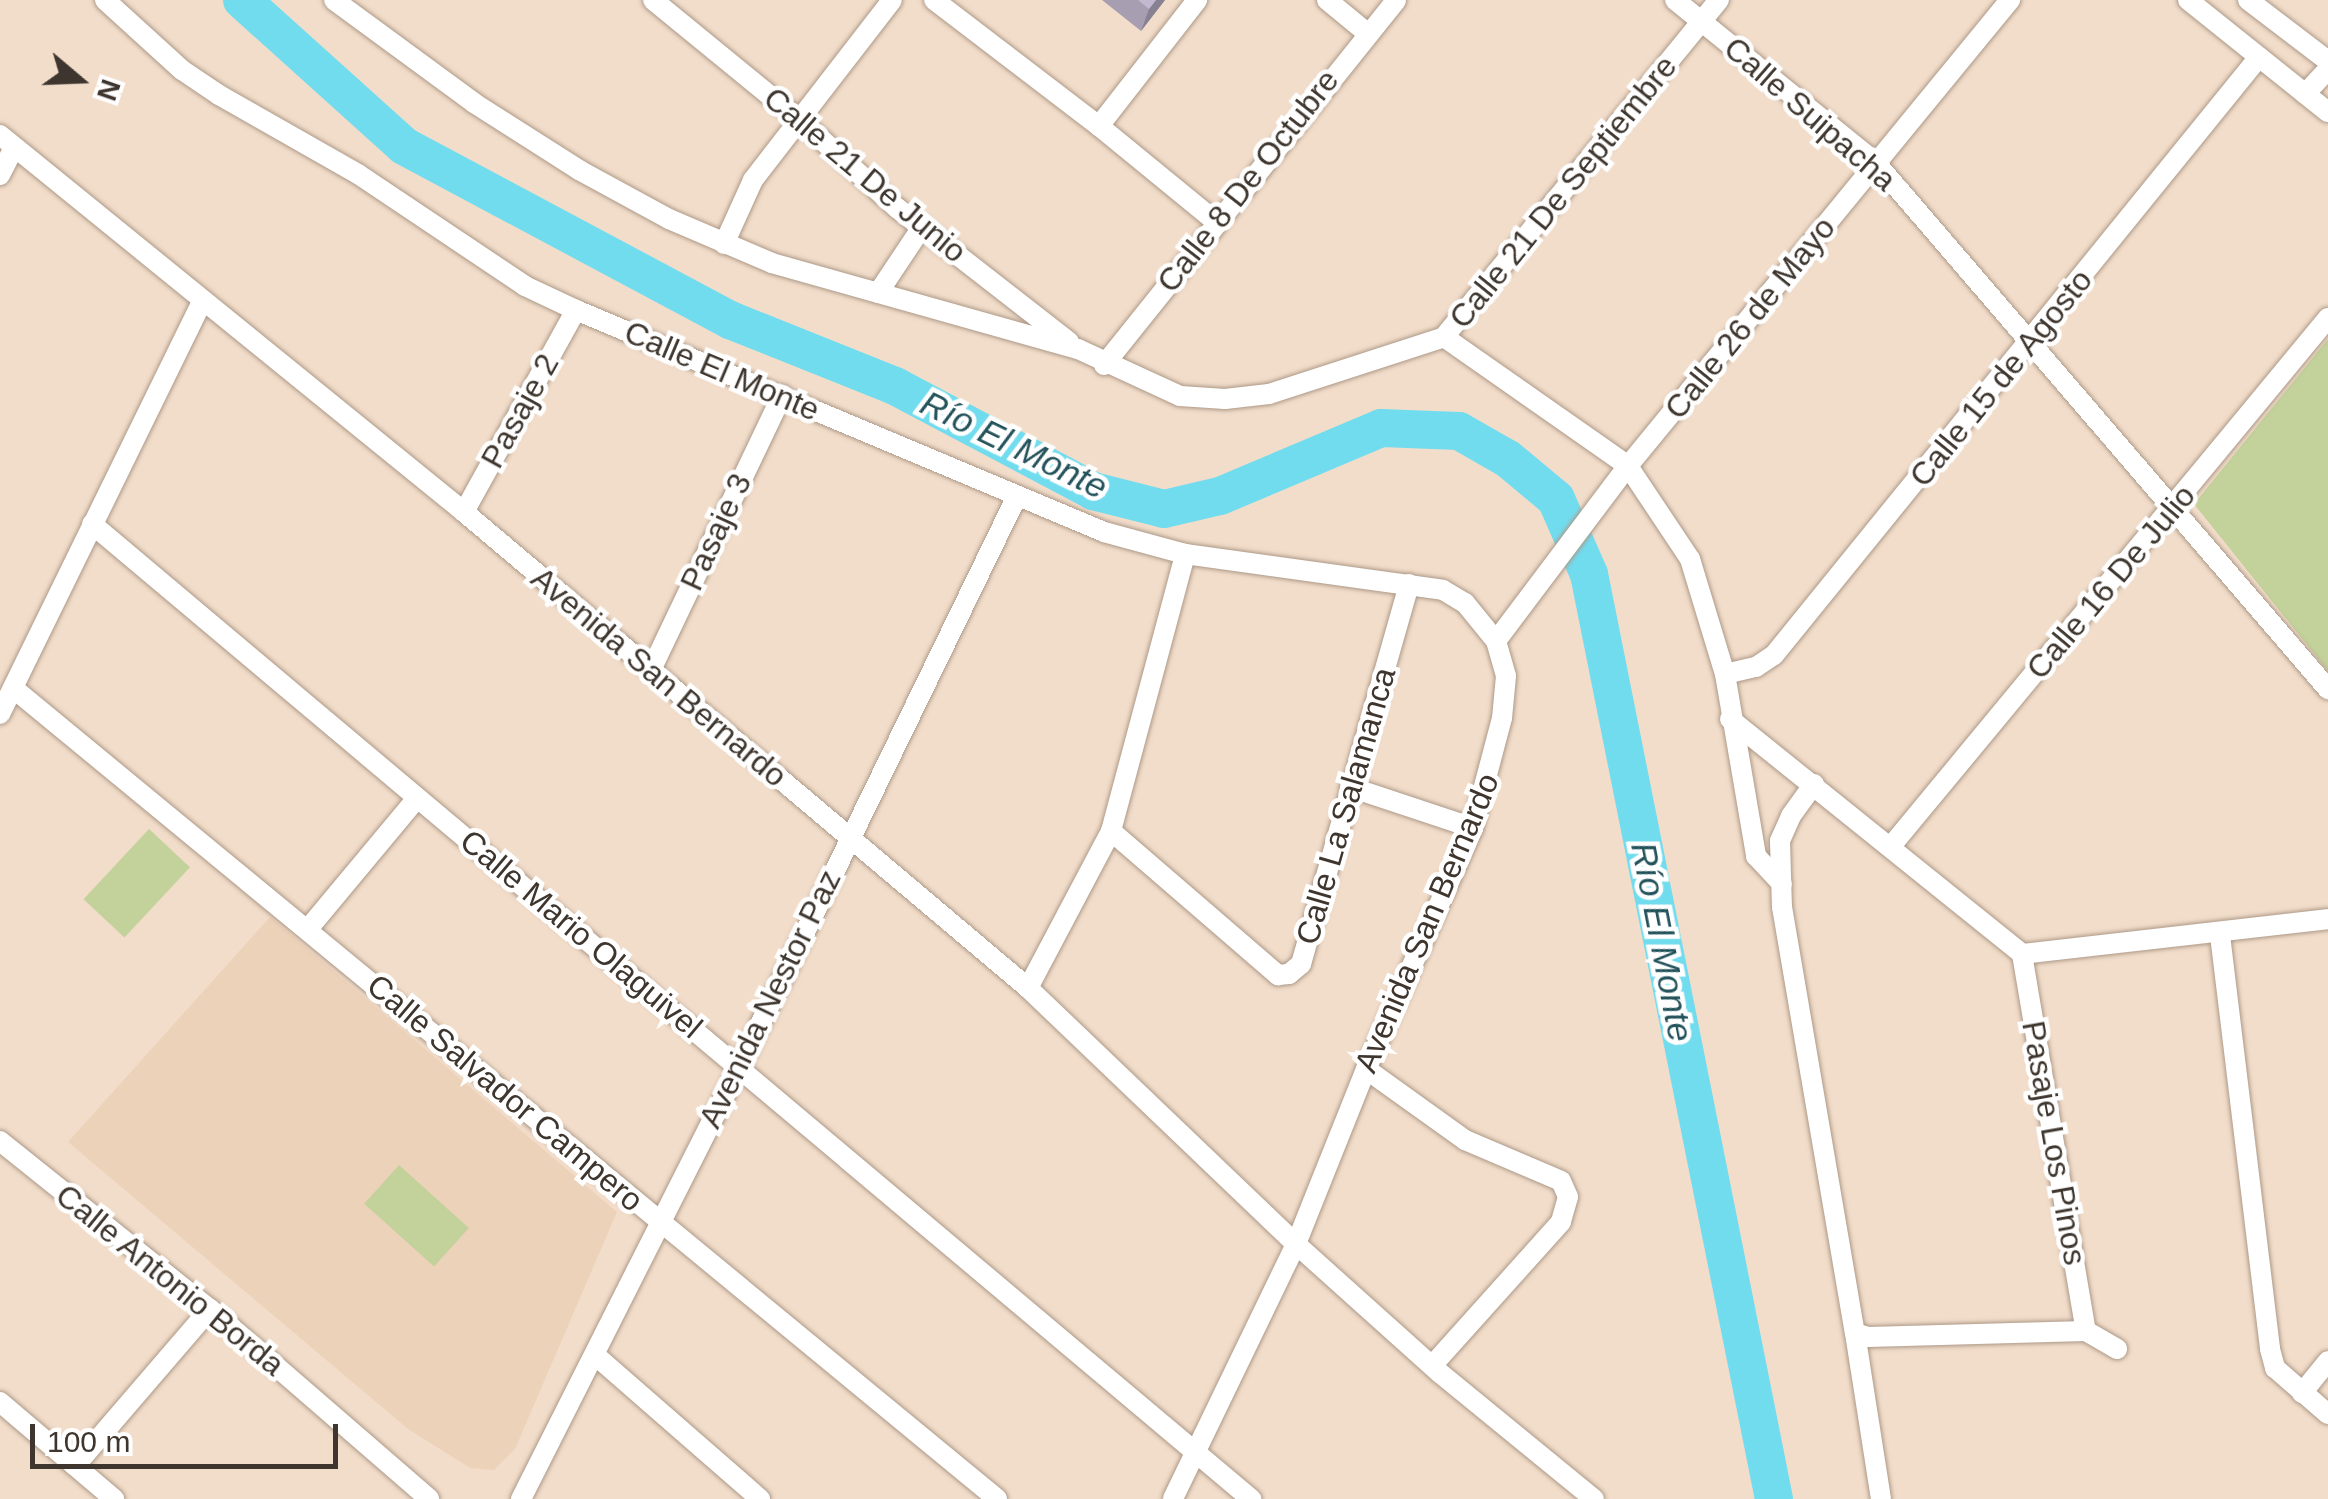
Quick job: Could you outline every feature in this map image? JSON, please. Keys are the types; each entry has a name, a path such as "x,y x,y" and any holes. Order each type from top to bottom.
{"street":[{"name":"Calle El Monte","path":"105,0 182,70 219,95 358,174 525,286 576,310 1104,532 1185,554 1409,584"},
{"name":"Calle 21 De Junio","path":"653,0 922,227 1078,349"},
{"path":"724,244 753,180 892,0"},
{"path":"934,0 1215,221"},
{"path":"1099,126 1197,0"},
{"path":"1327,0 1367,33"},
{"name":"Calle 8 De Octubre","path":"1104,365 1215,221 1396,0"},
{"name":"Calle Suipacha","path":"1674,0 1876,162 2328,690"},
{"name":"Calle 21 De Septiembre","path":"1444,337 1719,0"},
{"name":"Calle 26 de Mayo","path":"1496,641 1628,466 2010,0"},
{"path":"2188,0 2328,112"},
{"path":"2248,0 2328,60"},
{"path":"339,2 461,94 579,170 724,244 772,264 1078,349 1104,365 1180,396 1224,399 1269,394 1444,337 1628,466 1690,558 1725,674 1756,856 1782,884"},
{"name":"Calle 15 de Agosto","path":"1725,674 1756,667 1774,655 2259,58"},
{"path":"2305,94 2328,69"},
{"path":"0,175 7,141"},
{"name":"Avenida San Bernardo","path":"7,141 464,512 1028,988 1296,1244 1432,1366 1594,1499"},
{"path":"878,293 922,227"},
{"path":"0,714 202,302"},
{"name":"Pasaje 2","path":"464,512 576,310"},
{"name":"Calle 16 De Julio","path":"1892,844 2328,318"},
{"name":"Pasaje 3","path":"651,670 782,395"},
{"name":"Avenida Nestor Paz","path":"521,1499 740,1066 848,836 1016,498"},
{"name":"Calle Mario Olaguivel","path":"92,524 1252,1499"},
{"path":"1028,988 1112,831 1185,554"},
{"name":"Avenida San Bernardo","path":"1173,1499 1296,1244 1366,1069 1473,828 1496,757 1506,676 1496,641 1465,603 1443,590 1409,584"},
{"name":"Calle La Salamanca","path":"1112,831 1278,975 1289,974 1301,964 1409,584"},
{"name":"Calle Salvador Campero","path":"13,688 997,1499"},
{"path":"1730,719 1892,844 2022,954 2328,920"},
{"path":"1814,784 1791,816 1780,841 1782,884 1881,1499"},
{"path":"1350,786 1473,828"},
{"path":"308,930 417,798"},
{"path":"2220,935 2270,1349 2275,1368 2328,1414"},
{"name":"Pasaje Los Pinos","path":"2022,954 2086,1331"},
{"path":"1366,1069 1465,1140 1561,1181 1568,1197 1561,1222 1432,1366"},
{"name":"Calle Antonio Borda","path":"0,1141 210,1309 428,1499"},
{"path":"75,1466 210,1309"},
{"path":"1855,1333 1868,1337 2086,1331 2117,1349"},
{"path":"595,1355 760,1499"},
{"path":"2302,1394 2328,1361"},
{"path":"0,1402 114,1499"}],"shaded area":[{"path":"270,917 617,1212 515,1449 494,1470 470,1468 408,1429 68,1142"}],"green space":[{"path":"2328,339 2328,671 2194,504"},
{"path":"149,829 190,867 124,937 84,899"},
{"path":"399,1165 469,1228 434,1267 364,1204"}],"building":[{"path":"1138,0 1156,0 1149,9"}],"waterway":[{"name":"Río El Monte","path":"242,0 404,146 730,320 895,386 1093,491 1164,509 1220,496 1381,428 1459,431 1508,459 1556,499 1589,574 1774,1499"},
{"name":"Río El Monte","path":"1771,1499 1774,1492"}]}
